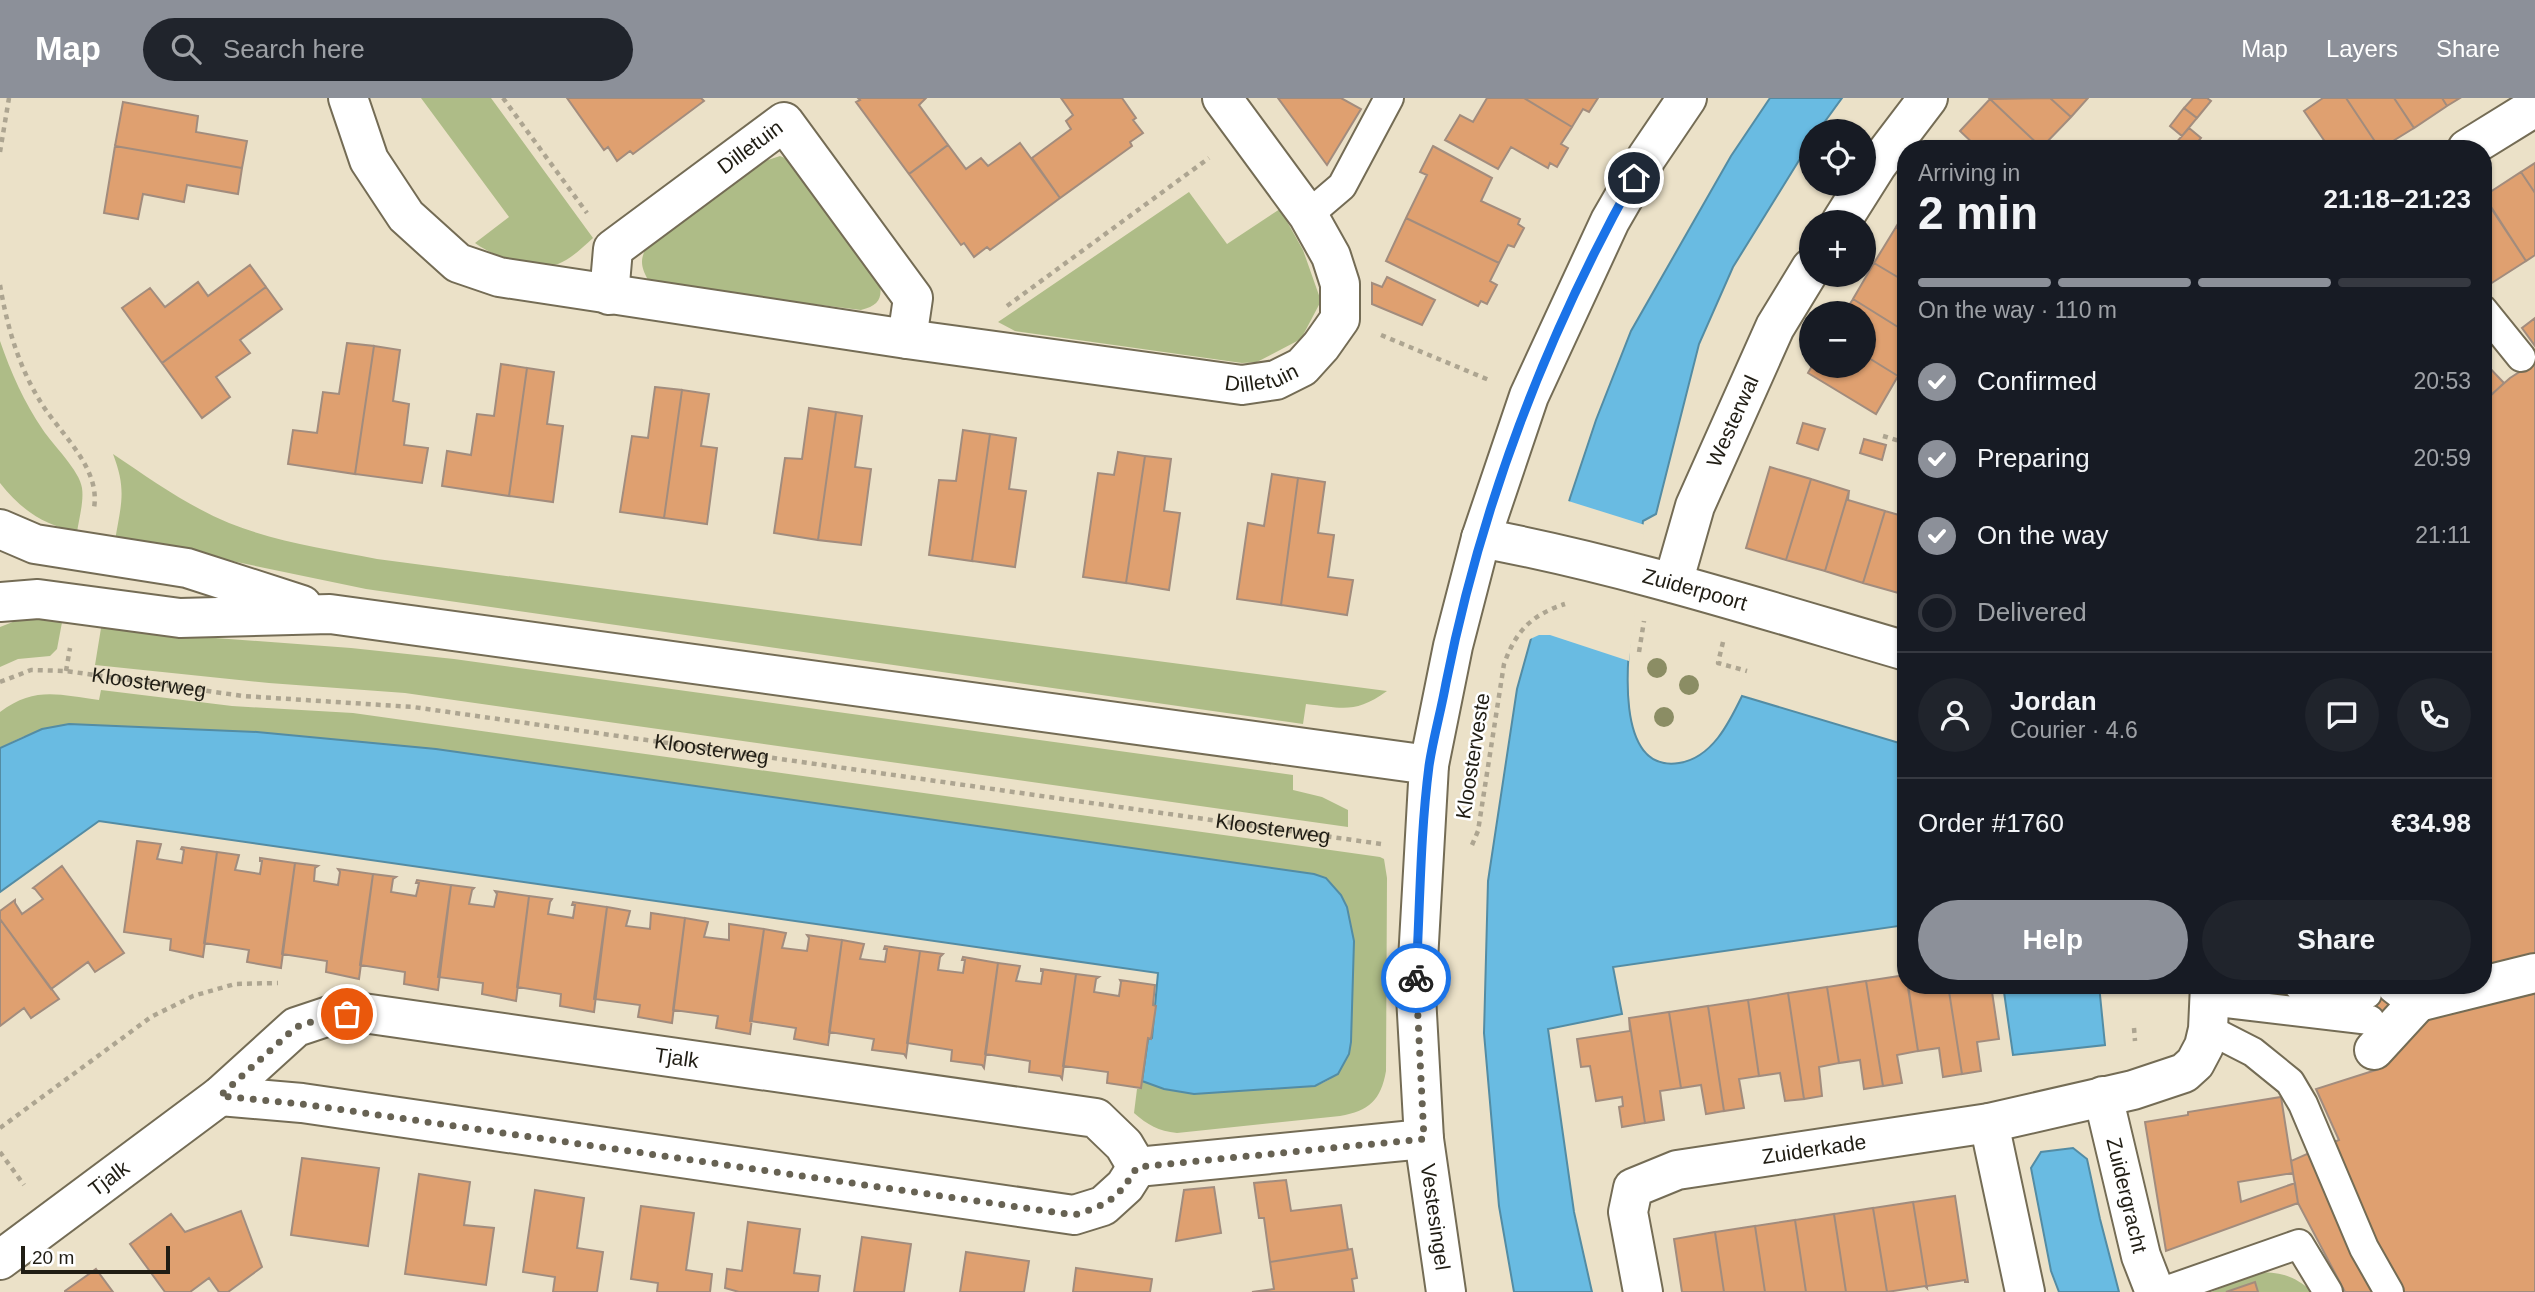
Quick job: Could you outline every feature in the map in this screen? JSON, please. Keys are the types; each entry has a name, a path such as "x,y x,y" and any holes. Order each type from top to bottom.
{"street":[{"name":"Dilletuin","path":"348,98 369,160 406,216 458,263 499,277 1242,385 1276,380 1302,367 1321,346 1340,318"},
{"path":"1222,98 1308,215 1331,256 1340,284 1340,318"},
{"name":"Vestesingel","path":"1446,1292 1424,1139 1416,996 1429,765 1453,646 1481,538 1529,396 1610,221 1647,157 1687,98"},
{"path":"1848,210 1877,165 1928,98"},
{"path":"2482,140 2535,107"},
{"name":"Dilletuin","path":"614,249 785,122 913,298 907,338"},
{"path":"609,295 614,249"},
{"name":"Westerwal","path":"1656,578 1695,506 1775,327 1799,287"},
{"path":"0,529 35,544 187,568 331,614"},
{"name":"Zuiderpoort","path":"1481,538 1541,549 1656,578 1897,648"},
{"path":"0,602 38,599 180,618 331,614 1429,765"},
{"path":"2492,984 2535,974"},
{"path":"2385,1010 2452,994"},
{"path":"2103,1096 2133,1090 2184,1073 2195,1063 2204,1046 2209,1005"},
{"name":"Tjalk","path":"0,1260 220,1096 296,1027 332,1015 363,1013 1096,1118 1124,1145 1137,1167"},
{"path":"220,1096 302,1104 1074,1215 1103,1206 1125,1186 1137,1167 1424,1139"},
{"name":"Zuiderkade","path":"1643,1292 1628,1212 1633,1188 1677,1170 1989,1123 2103,1096"},
{"name":"Zuidergracht","path":"2103,1096 2141,1256 2155,1292"},
{"path":"1989,1123 2025,1292"}],"lane":[{"path":"1308,215 1342,186 1389,98"},
{"path":"2492,321 2521,356"},
{"path":"2329,994 2385,1010"},
{"path":"2209,1005 2385,1010"},
{"path":"2209,1005 2253,1052 2290,1082 2303,1104 2364,1248 2389,1292"},
{"path":"2162,1292 2299,1244 2328,1292"}],"path":[{"path":"0,152 9,98"},
{"path":"503,98 614,249"},
{"path":"974,347 976,328 1247,131"},
{"path":"0,285 6,322 19,358 40,401 91,475"},
{"path":"1340,318 1529,396"},
{"path":"1883,436 1897,440"},
{"name":"Kloosterveste","path":"1423,849 1457,853 1473,844 1478,831 1504,664 1512,641 1525,626"},
{"path":"1639,652 1642,633"},
{"path":"1725,637 1718,663 1747,671"},
{"name":"Kloosterweg","path":"0,682 31,670 66,671 243,696 413,707 1423,849"},
{"path":"0,1128 151,1017 193,996 235,984 283,983 323,990 332,1015"},
{"path":"2134,1028 2136,1044"},
{"path":"0,1152 27,1189"}],"green space":[{"path":"421,98 491,98 593,238 568,259 548,266 515,261 475,243 509,217"},
{"path":"780,156 792,161 879,279 881,291 876,303 861,310 660,285 648,280 642,262 648,244 765,161"},
{"path":"1189,192 1227,244 1280,209 1303,250 1321,301 1301,339 1257,362 1242,363 1015,331 998,322"},
{"path":"0,341 13,376 30,409 80,481 82,499 77,532 34,515 16,501 0,483"},
{"path":"113,454 184,500 229,523 284,540 377,559 1387,691 1366,703 1348,708 1306,704 1303,724 366,589 203,555 115,541 121,507 121,488"},
{"path":"63,617 57,649 50,656 18,659 0,667 0,627 23,618"},
{"path":"102,622 188,636 454,659 1293,775 1293,790 1322,797 1348,810 1348,827 405,693 269,683 95,665"},
{"path":"101,690 232,706 353,713 1380,857 1384,859 1387,878 1384,1081 1377,1097 1366,1107 1340,1116 1177,1133 1154,1127 1134,1113 1137,1089 1141,1089 1142,1081 1165,1089 1194,1094 1315,1086 1335,1075 1347,1058 1351,1042 1354,941 1347,907 436,749 257,732 69,724 22,737 0,748 0,712 13,704 25,698 48,694 99,700"},
{"path":"2259,1272 2288,1276 2313,1292 2211,1292"}],"water":[{"path":"1770,98 1842,98 1827,119 1799,119 1799,160 1733,267 1699,344 1656,514 1643,521 1629,643 1628,700 1641,748 1657,761 1679,763 1701,754 1718,738 1742,696 1897,742 1897,926 1613,967 1622,1014 1548,1029 1574,1212 1592,1292 1514,1292 1499,1206 1484,1033 1488,881 1517,689 1570,498 1596,420 1631,331 1731,156"},
{"path":"69,724 257,732 436,749 1314,874 1326,878 1341,895 1347,907 1354,941 1349,1054 1338,1074 1315,1086 1194,1094 1164,1089 1142,1081 1148,1039 1152,1038 1158,973 99,821 0,892 0,748 42,729"},
{"path":"2004,994 2100,994 2105,1045 2013,1055"},
{"path":"2073,1148 2087,1159 2119,1292 2059,1292 2051,1271 2031,1168 2041,1152"}],"pier":[{"path":"1565,500 1645,525 1629,661 1550,635 1539,635 1528,640"}],"building":[{"path":"567,98 701,98 704,101 633,154 630,151 617,161 608,147 604,150"},
{"path":"858,98 926,98 919,105 948,145 909,174 856,102 860,100"},
{"path":"1061,98 1122,98 1143,133 1130,142 1132,146 1060,198 1032,158 1071,129 1066,121 1073,115"},
{"path":"1278,98 1341,98 1361,109 1327,165"},
{"path":"1487,98 1524,98 1572,127 1561,144 1568,148 1557,167 1550,163 1548,168 1511,147 1498,169 1445,140 1460,115 1473,122"},
{"path":"1524,98 1598,98 1589,112 1583,109 1572,127"},
{"path":"2050,98 2071,117 2049,140 2033,140 1990,99"},
{"path":"2050,98 2088,98 2071,117"},
{"path":"2193,98 2207,98 2211,101 2197,118 2184,108"},
{"path":"2323,98 2346,98 2374,140 2324,140 2304,111"},
{"path":"2346,98 2394,98 2414,128 2395,140 2374,140"},
{"path":"2394,98 2442,98 2447,106 2414,128"},
{"path":"2442,98 2460,98 2447,106"},
{"path":"1990,99 2033,140 1970,140 1960,131"},
{"path":"123,102 198,116 196,132 247,141 242,168 115,146"},
{"path":"2184,108 2197,118 2182,136 2170,126"},
{"path":"2189,128 2201,138 2199,140 2178,140"},
{"path":"1020,143 1060,198 990,250 987,247 974,257 964,243 961,245 909,174 948,145 966,169 981,158 988,166"},
{"path":"115,146 242,168 238,194 187,185 184,202 143,194 138,219 104,213"},
{"path":"1433,146 1492,178 1481,201 1520,219 1518,224 1524,228 1514,247 1508,245 1499,263 1406,218 1427,175 1420,172"},
{"path":"2535,163 2535,193 2521,172"},
{"path":"2521,172 2535,193 2535,255 2526,261 2492,208 2492,191"},
{"path":"2492,210 2526,261 2492,283"},
{"path":"1406,218 1499,263 1490,281 1497,285 1487,304 1481,301 1478,306 1386,261"},
{"path":"1896,227 1897,228 1897,277 1876,264 1876,260"},
{"path":"1876,264 1897,277 1897,326 1876,313 1876,301 1853,299 1860,287 1876,287"},
{"path":"250,265 266,287 162,363 122,308 150,288 165,307 198,282 208,296"},
{"path":"1387,277 1435,300 1422,325 1372,304 1372,283 1382,287"},
{"path":"266,287 282,309 240,340 250,353 216,377 230,397 202,418 162,363"},
{"path":"1876,313 1897,326 1897,375 1876,362"},
{"path":"2535,318 2535,346 2522,328"},
{"path":"347,343 374,346 355,474 288,464 293,430 317,433 323,392 339,394"},
{"path":"374,346 400,350 393,401 409,404 404,445 428,448 422,483 355,474"},
{"path":"1876,362 1897,378 1876,414 1816,378 1876,378"},
{"path":"2535,362 2535,1292 2345,1292 2298,1203 2291,1161 2339,1140 2316,1089 2379,1069 2371,1039 2368,994 2492,994 2492,394"},
{"path":"501,364 527,368 509,496 442,486 447,451 471,455 477,414 494,416"},
{"path":"527,368 554,372 547,424 563,426 553,502 509,496"},
{"path":"2492,370 2504,383 2492,394"},
{"path":"655,387 682,390 664,518 620,512 632,436 648,438"},
{"path":"682,390 709,394 701,446 717,448 707,524 664,518"},
{"path":"809,408 836,412 818,540 774,533 785,458 802,459"},
{"path":"836,412 862,416 855,467 871,469 861,545 818,540"},
{"path":"1803,423 1825,429 1818,450 1797,443"},
{"path":"963,430 990,434 972,561 929,555 939,480 956,481"},
{"path":"990,434 1016,438 1009,489 1026,491 1015,567 972,561"},
{"path":"1864,439 1886,445 1882,460 1860,453"},
{"path":"1118,452 1145,456 1126,583 1083,577 1098,473 1114,475"},
{"path":"1145,456 1171,459 1164,511 1180,513 1169,590 1126,583"},
{"path":"1770,467 1811,479 1786,560 1746,548"},
{"path":"1272,474 1298,478 1281,605 1237,599 1248,523 1264,526"},
{"path":"1298,478 1325,482 1318,533 1334,535 1328,577 1353,580 1347,615 1281,605"},
{"path":"1811,479 1849,491 1825,571 1786,560"},
{"path":"1849,491 1848,500 1885,511 1863,583 1825,571"},
{"path":"1885,511 1897,514 1897,593 1863,583"},
{"path":"137,841 161,844 157,859 182,863 182,847 217,852 203,957 170,950 171,939 124,932"},
{"path":"217,852 239,855 235,870 260,874 260,858 295,863 281,968 247,962 249,950 204,943"},
{"path":"295,863 318,866 315,868 314,881 338,885 338,869 373,874 359,979 326,972 327,961 282,954"},
{"path":"62,866 124,953 95,972 88,962 51,989 0,919 0,911 15,900 22,914 43,899 33,888"},
{"path":"373,874 396,877 393,879 391,892 416,896 419,883 416,883 417,880 451,885 438,990 404,984 405,972 360,965"},
{"path":"451,885 474,888 469,904 494,907 497,894 495,891 529,896 516,1001 482,994 483,983 438,977"},
{"path":"529,896 552,899 548,914 573,918 573,902 607,907 594,1012 560,1006 561,994 517,987"},
{"path":"607,907 630,911 626,926 650,929 651,913 685,918 672,1023 638,1017 640,1005 594,999"},
{"path":"685,918 708,922 704,937 729,940 729,924 764,929 750,1034 716,1028 718,1016 673,1010"},
{"path":"0,919 59,999 31,1018 24,1008 0,1026"},
{"path":"764,929 786,933 782,948 807,951 807,935 842,940 828,1045 794,1039 796,1028 750,1021"},
{"path":"842,940 864,944 860,959 885,962 885,946 920,951 906,1057 904,1054 872,1050 874,1039 829,1032"},
{"path":"920,951 943,954 938,970 963,973 963,957 998,963 984,1068 982,1065 951,1061 952,1050 907,1043"},
{"path":"998,963 1020,966 1016,981 1041,984 1041,969 1076,974 1062,1079 1060,1076 1029,1072 1030,1061 985,1054"},
{"path":"1076,974 1099,977 1096,979 1094,992 1119,996 1120,980 1155,985 1153,1005 1156,1006 1151,1039 1148,1038 1141,1088 1107,1083 1108,1072 1063,1066"},
{"path":"1897,976 1897,994 1909,994 1918,1051 1897,1055 1902,1083 1883,1086 1866,981"},
{"path":"1866,981 1883,1086 1864,1089 1860,1060 1839,1063 1827,987"},
{"path":"1827,987 1839,1063 1819,1067 1822,1096 1804,1099 1788,993"},
{"path":"1788,993 1804,1099 1785,1101 1780,1073 1759,1076 1748,1000"},
{"path":"1909,994 1949,994 1962,1074 1943,1077 1939,1048 1918,1051"},
{"path":"1949,994 1992,994 1999,1039 1977,1042 1981,1071 1962,1074"},
{"path":"1748,1000 1759,1076 1739,1079 1744,1108 1724,1111 1708,1006"},
{"path":"1708,1006 1724,1111 1706,1114 1701,1085 1681,1088 1669,1012"},
{"path":"1669,1012 1681,1088 1660,1091 1664,1120 1645,1123 1629,1018"},
{"path":"1629,1018 1645,1123 1622,1127 1619,1107 1623,1106 1622,1097 1596,1101 1590,1066 1581,1067 1577,1039 1630,1031"},
{"path":"2281,1097 2293,1173 2238,1182 2241,1202 2295,1183 2298,1203 2166,1251 2145,1122"},
{"path":"302,1158 379,1168 368,1246 291,1235"},
{"path":"419,1174 470,1182 464,1225 494,1228 486,1285 405,1274"},
{"path":"1286,1180 1291,1211 1341,1205 1348,1250 1270,1262 1264,1218 1259,1218 1254,1183"},
{"path":"1214,1187 1221,1233 1176,1241 1184,1190"},
{"path":"535,1190 584,1198 577,1248 603,1252 597,1292 553,1292 555,1277 523,1272"},
{"path":"1955,1196 1968,1282 1965,1280 1927,1288 1913,1202"},
{"path":"1913,1202 1927,1288 1925,1286 1887,1292 1873,1208"},
{"path":"641,1206 694,1213 686,1270 712,1274 710,1292 657,1292 658,1283 631,1279"},
{"path":"1873,1208 1887,1292 1846,1292 1834,1214"},
{"path":"241,1211 262,1267 228,1292 219,1292 209,1278 190,1292 165,1292 130,1244 171,1214 185,1232"},
{"path":"1834,1214 1846,1292 1806,1292 1795,1220"},
{"path":"1795,1220 1806,1292 1765,1292 1755,1226"},
{"path":"748,1222 800,1229 794,1273 820,1276 818,1292 739,1292 725,1288 727,1269 742,1271"},
{"path":"1755,1226 1765,1292 1724,1292 1715,1232"},
{"path":"1715,1232 1724,1292 1682,1292 1674,1239"},
{"path":"862,1237 911,1244 904,1292 854,1292"},
{"path":"1352,1249 1357,1278 1352,1279 1354,1292 1252,1292 1274,1289 1270,1262"},
{"path":"966,1252 1029,1261 1024,1292 960,1292"},
{"path":"1076,1268 1152,1279 1150,1292 1073,1292"},
{"path":"96,1269 113,1292 65,1292 65,1291"},
{"path":"2255,1282 2258,1292 2226,1292"}],"way so far":[{"path":"347,1014 332,1015 296,1027 220,1096 302,1104 1074,1215 1103,1206 1125,1186 1137,1167 1424,1139 1416,978"}],"route":[{"path":"1416,978 1429,765 1453,646 1481,538 1529,396 1610,221 1634,178"}]}
